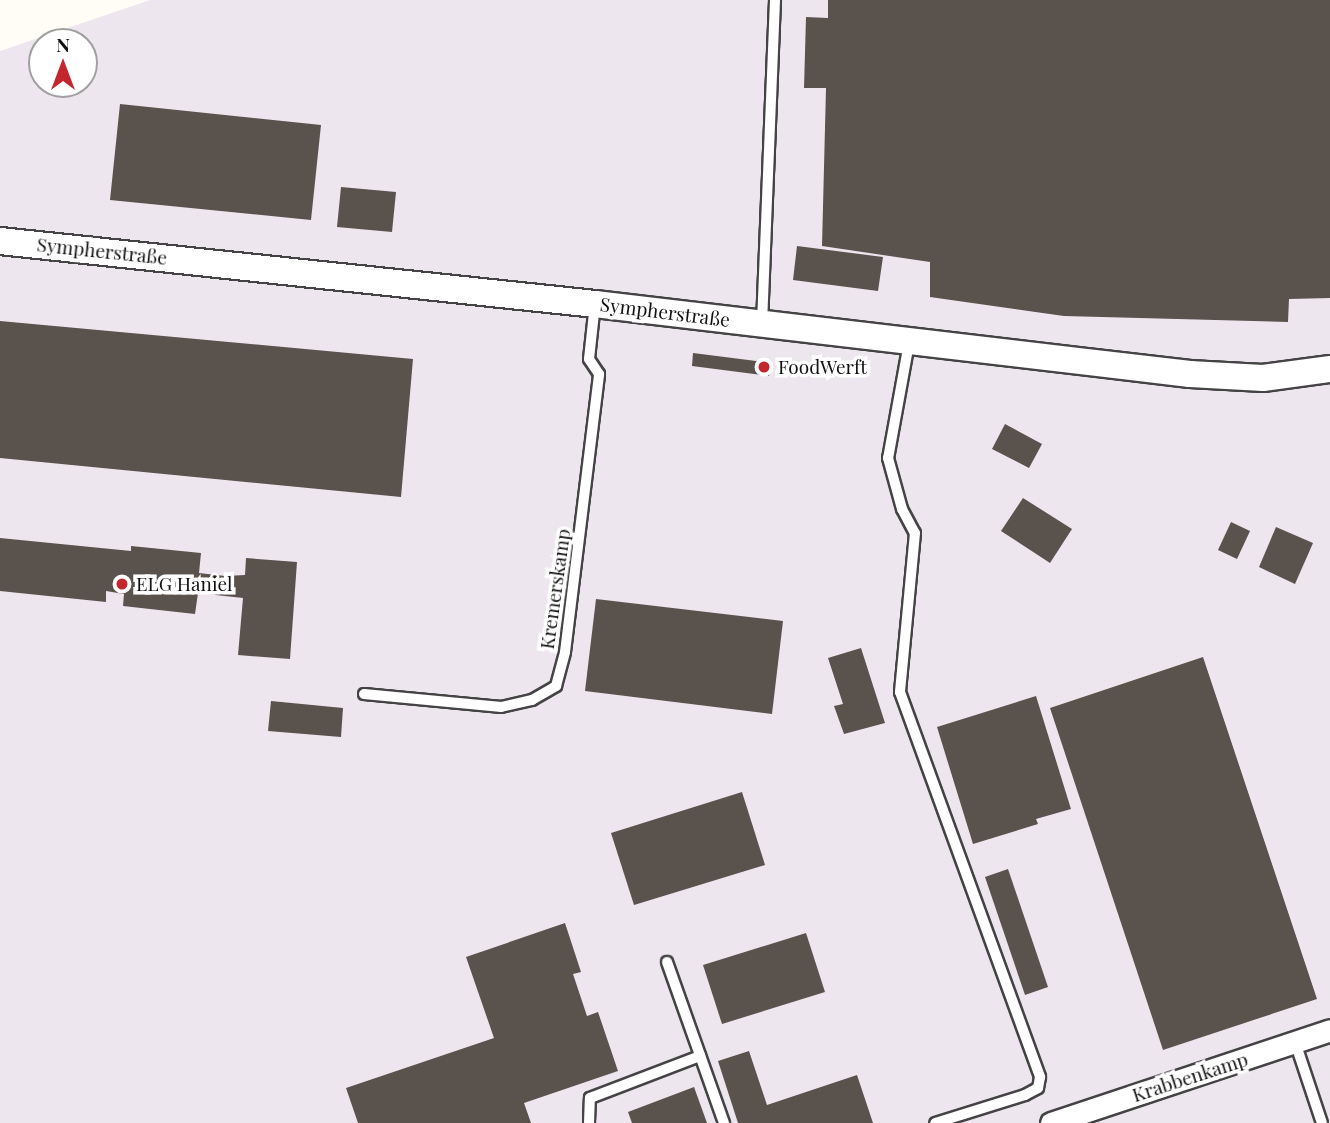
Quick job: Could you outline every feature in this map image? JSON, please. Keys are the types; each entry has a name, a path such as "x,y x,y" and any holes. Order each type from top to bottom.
{"street":[{"name":"Sympherstraße","path":"0,241 595,304 1190,374 1263,377 1330,369"},
{"name":"Krabbenkamp","path":"1051,1123 1330,1030"}],"lane":[{"path":"762,324 775,0"},
{"name":"Kremerskamp","path":"364,694 501,707 532,700 556,686 565,652 599,374 589,359 595,304"},
{"path":"909,341 888,458 902,509 915,533 900,692 1040,1077 1038,1088 1025,1095 935,1123"},
{"path":"667,962 724,1123"},
{"path":"1295,1042 1322,1123"},
{"path":"589,1123 590,1098 700,1056"}],"shaded area":[{"path":"150,0 1330,0 1330,1123 0,1123 0,51 28,41 28,98 98,98 98,28 68,28"}],"building":[{"path":"828,0 1330,0 1330,298 1289,299 1288,322 1064,316 930,297 930,262 822,246 826,88 804,88 806,17 828,18"},
{"path":"120,104 321,125 311,220 110,200"},
{"path":"341,187 396,192 392,232 337,227"},
{"path":"797,246 883,257 878,291 793,280"},
{"path":"0,321 413,359 401,497 0,458"},
{"path":"693,353 771,363 769,376 692,366"},
{"path":"1005,424 1042,444 1029,468 992,449"},
{"path":"1023,498 1072,529 1050,563 1001,531"},
{"path":"1231,522 1250,531 1237,559 1218,550"},
{"path":"1276,527 1313,543 1295,584 1259,567"},
{"name":"ELG Haniel","path":"0,538 131,551 131,546 201,553 199,573 225,576 245,575 246,558 297,562 290,659 238,655 243,598 198,593 195,614 123,606 124,594 106,591 106,602 0,591"},
{"path":"596,599 783,621 772,714 585,691"},
{"path":"861,648 885,723 844,734 834,706 843,704 828,658"},
{"path":"1203,657 1317,999 1163,1050 1050,708"},
{"path":"1036,696 1071,809 1036,819 1038,824 973,844 937,727"},
{"path":"271,701 343,708 341,737 268,731"},
{"path":"742,792 765,865 634,905 611,833"},
{"path":"1008,869 1048,987 1025,995 985,877"},
{"path":"565,923 581,972 573,974 587,1016 598,1012 618,1071 524,1103 531,1123 358,1123 346,1088 494,1038 466,957"},
{"path":"806,933 825,992 722,1024 703,965"},
{"path":"749,1051 767,1105 857,1075 873,1123 738,1123 718,1061"},
{"path":"694,1087 707,1123 632,1123 628,1112"}],"place":[{"name":"FoodWerft","path":"764,367"},
{"name":"ELG Haniel","path":"122,584"}]}
